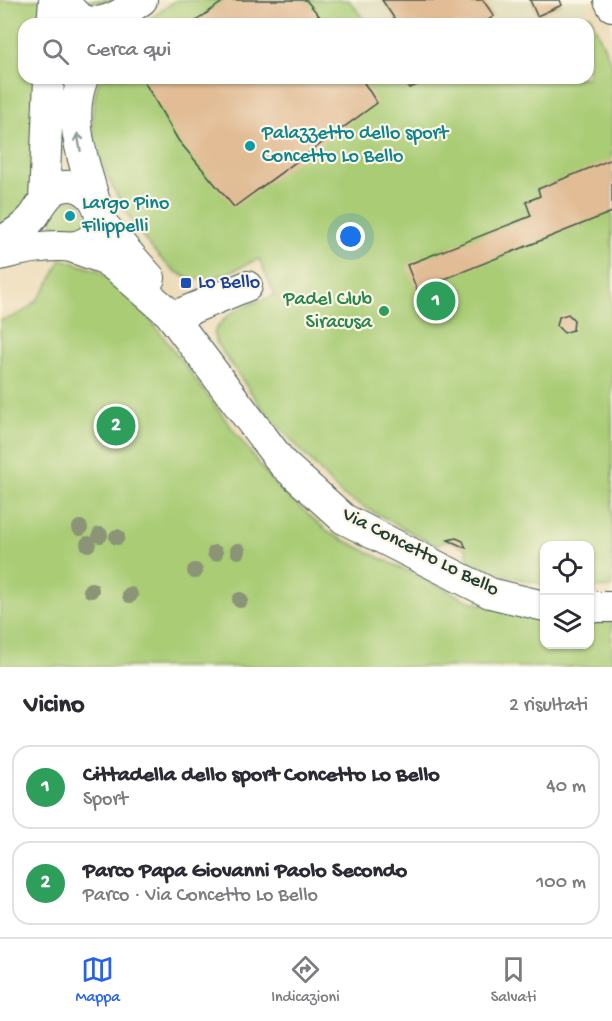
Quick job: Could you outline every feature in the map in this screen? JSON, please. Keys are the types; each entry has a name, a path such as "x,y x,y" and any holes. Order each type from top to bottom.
{"street":[{"path":"52,18 54,0"},
{"path":"65,0 72,12 80,18"},
{"path":"609,0 612,6"},
{"path":"107,18 132,8"},
{"path":"50,84 43,203 39,219 42,230 50,240 104,259 171,316"},
{"path":"0,255 66,246 90,239 97,209 78,143 76,120 82,84"},
{"path":"0,242 24,226 57,189 73,186 97,209 158,288 171,316"},
{"path":"171,316 247,286"},
{"name":"Via Concetto Lo Bello","path":"171,316 283,464 344,519 490,593 540,605"},
{"path":"594,608 612,607"}],"shaded area":[{"path":"349,0 584,0 590,15 582,18 362,18"}],"green space":[{"path":"0,0 46,0 44,18 18,18 18,84 41,84 31,202 0,227"},
{"path":"74,0 115,0 98,13"},
{"path":"176,0 349,0 362,18 151,18"},
{"path":"594,24 612,65 612,587 594,588 594,541 540,541 540,583 506,575 469,561 466,548 448,540 436,546 342,495 262,408 217,344 214,333 232,313 275,295 259,259 226,274 208,279 190,278 175,271 160,257 130,218 106,173 94,137 93,107 98,84 407,84 409,88 420,84 594,84"},
{"path":"69,200 81,205 86,217 81,229 69,234 57,229 52,217 57,205"},
{"path":"61,259 99,271 137,302 277,488 331,534 469,601 540,619 540,649 594,649 594,623 612,622 612,667 0,667 0,320 12,317 31,306 51,280"}],"building":[{"path":"225,0 306,0 321,18 200,18"},
{"path":"382,0 483,0 494,16 491,18 394,18"},
{"path":"530,0 560,0 562,5 537,16"},
{"name":"Palazzetto dello sport Concetto Lo Bello","path":"145,84 365,84 377,103 234,207 178,140"},
{"path":"407,84 420,84 409,88"},
{"path":"612,159 612,212 417,290 407,265 531,216 526,202 540,196 538,189"},
{"path":"568,314 574,320 573,330 564,333 557,326 559,317"},
{"path":"456,538 463,541 466,548 448,540"}],"place":[{"name":"Palazzetto dello sport Concetto Lo Bello","path":"250,146"},
{"name":"Largo Pino Filippelli","path":"70,216"},
{"name":"Lo Bello","path":"186,283"},
{"name":"Cittadella dello sport Concetto Lo Bello","path":"436,301"},
{"name":"Padel Club Siracusa","path":"384,311"},
{"name":"Parco Papa Giovanni Paolo Secondo","path":"116,426"}]}
